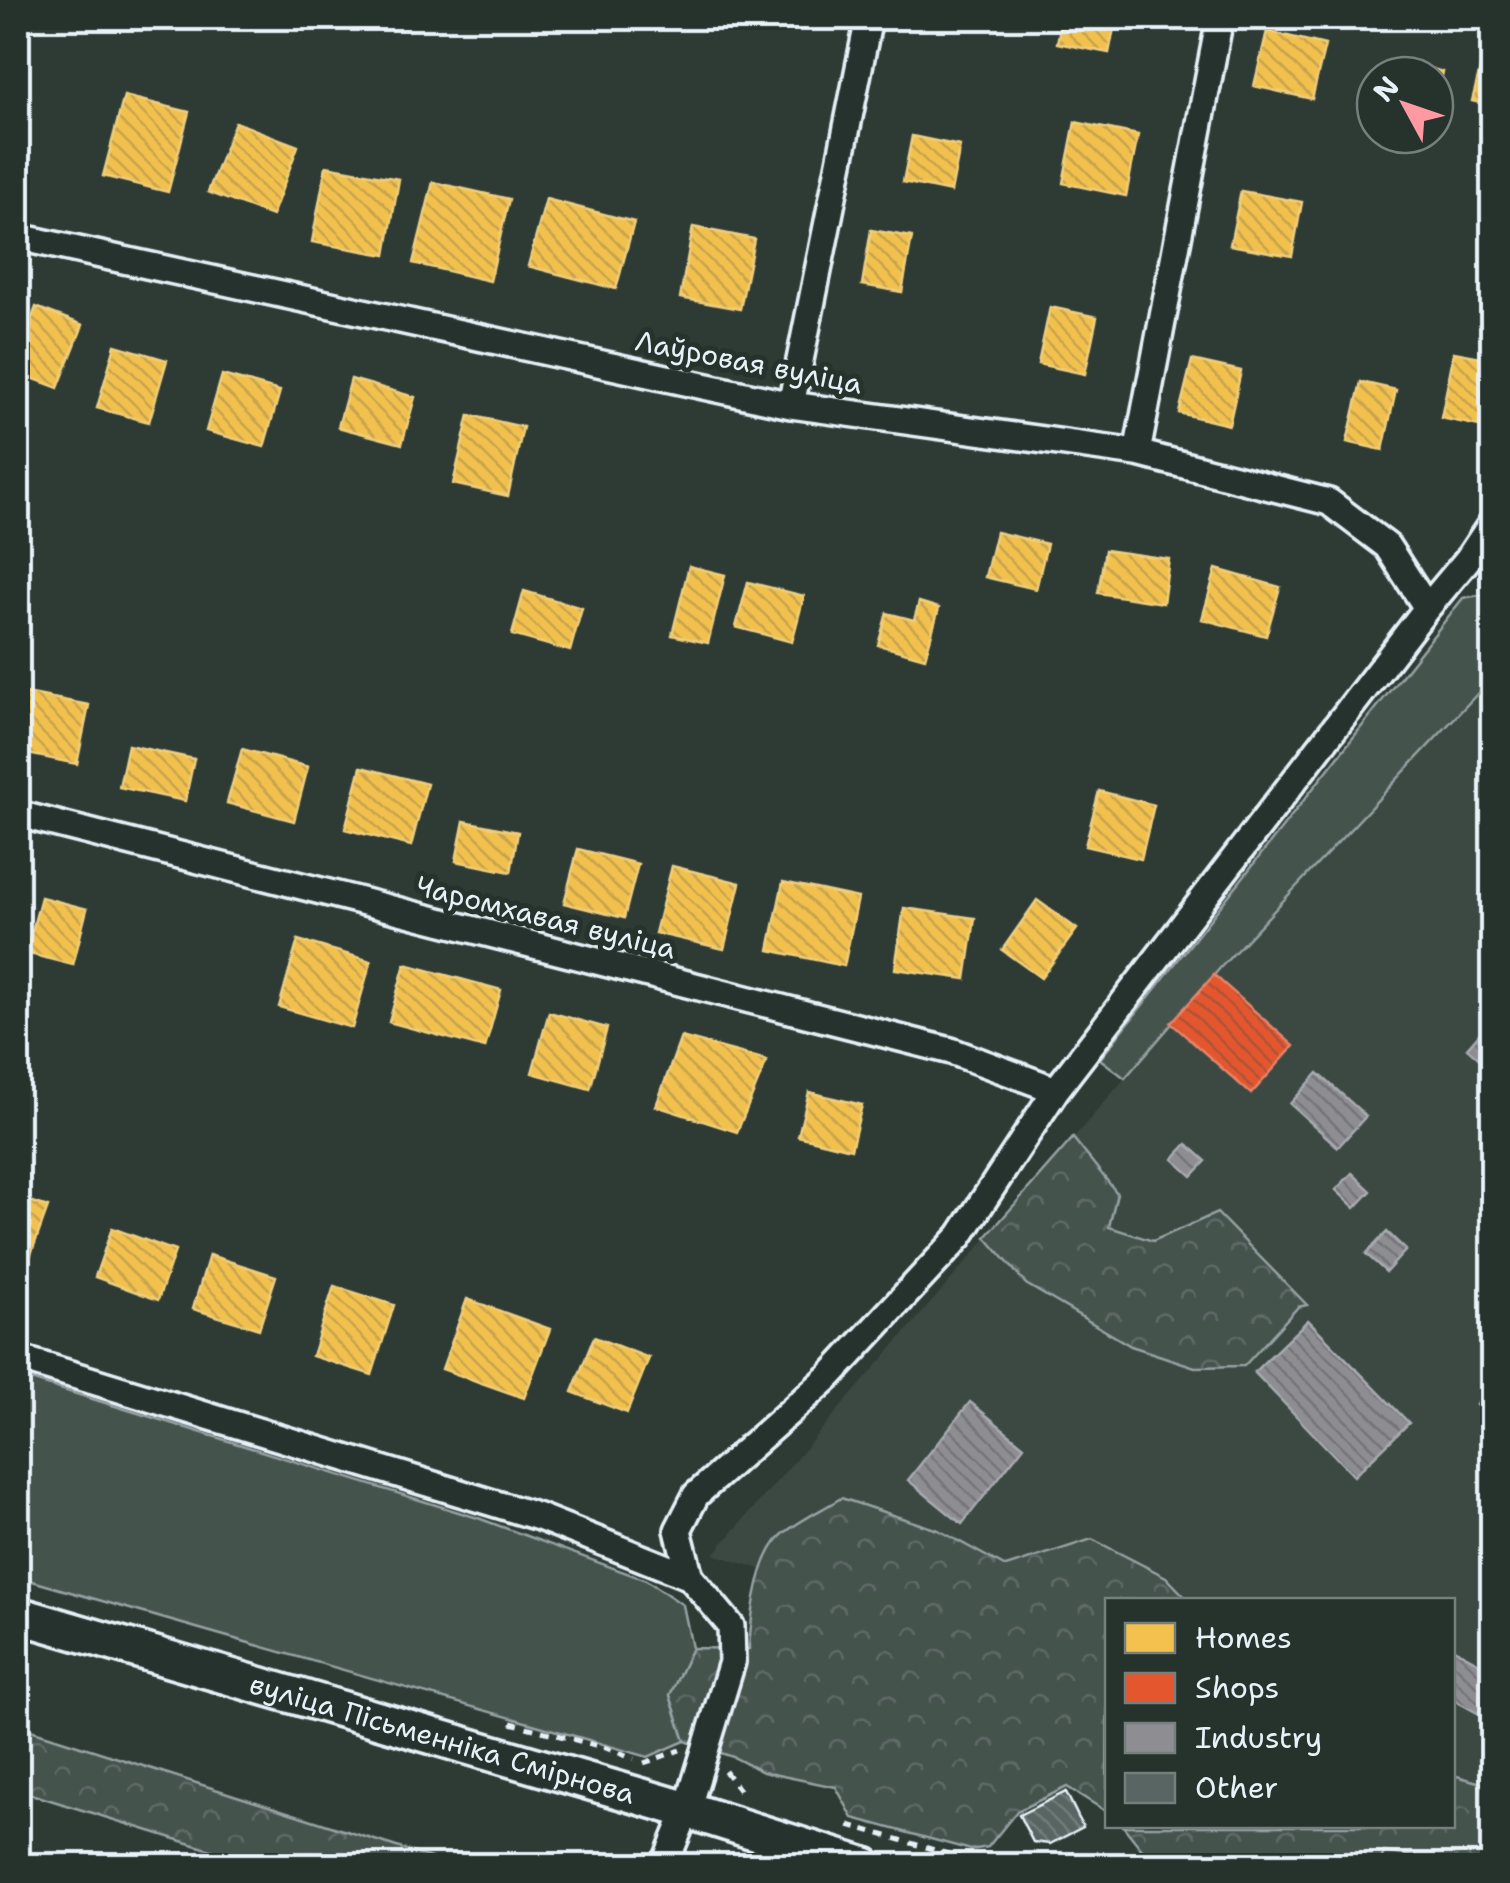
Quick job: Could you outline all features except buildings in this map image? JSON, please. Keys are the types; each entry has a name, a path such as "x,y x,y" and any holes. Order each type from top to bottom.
{"main road":[{"name":"вуліца Пісьменніка Смірнова","path":"18,1616 687,1810 865,1866"}],"street":[{"path":"791,405 869,18"},
{"path":"1137,453 1220,18"},
{"name":"Лаўровая вуліца","path":"18,237 791,405 1137,453 1329,502 1387,546 1426,608"},
{"path":"664,1866 687,1810 732,1662 732,1626 690,1577 678,1530 696,1495 830,1376 960,1236 1056,1090 1492,523"},
{"name":"Чаромхавая вуліца","path":"18,814 951,1050 1056,1090"},
{"path":"18,1358 539,1517 690,1577"}],"path":[{"path":"498,1720 606,1748 646,1764 679,1750 703,1757 719,1763 742,1794"},
{"path":"838,1822 990,1866"}],"shaded area":[{"path":"1492,678 1492,1786 1455,1776 1455,1598 1105,1600 763,1570 714,1554 1221,967"}],"green space":[{"path":"1492,593 1492,678 1221,967 1125,1078 1100,1059 1463,598"},
{"path":"1073,1138 1117,1193 1109,1227 1153,1241 1217,1213 1307,1305 1298,1307 1244,1366 1195,1367 1131,1346 1026,1284 986,1237"},
{"path":"18,1376 478,1518 646,1580 683,1605 692,1648 670,1695 685,1741 648,1757 18,1577"},
{"path":"841,1498 938,1530 1006,1567 1092,1539 1166,1577 1186,1598 1105,1598 1105,1811 1067,1787 1017,1811 988,1847 971,1850 853,1818 836,1787 763,1772 685,1741 670,1695 692,1648 749,1649 757,1590 766,1559 781,1536"},
{"path":"18,1726 453,1865 259,1865 18,1790"},
{"path":"1455,1776 1492,1786 1492,1865 1384,1852 1379,1865 1154,1865 1125,1828 1455,1828"}]}
